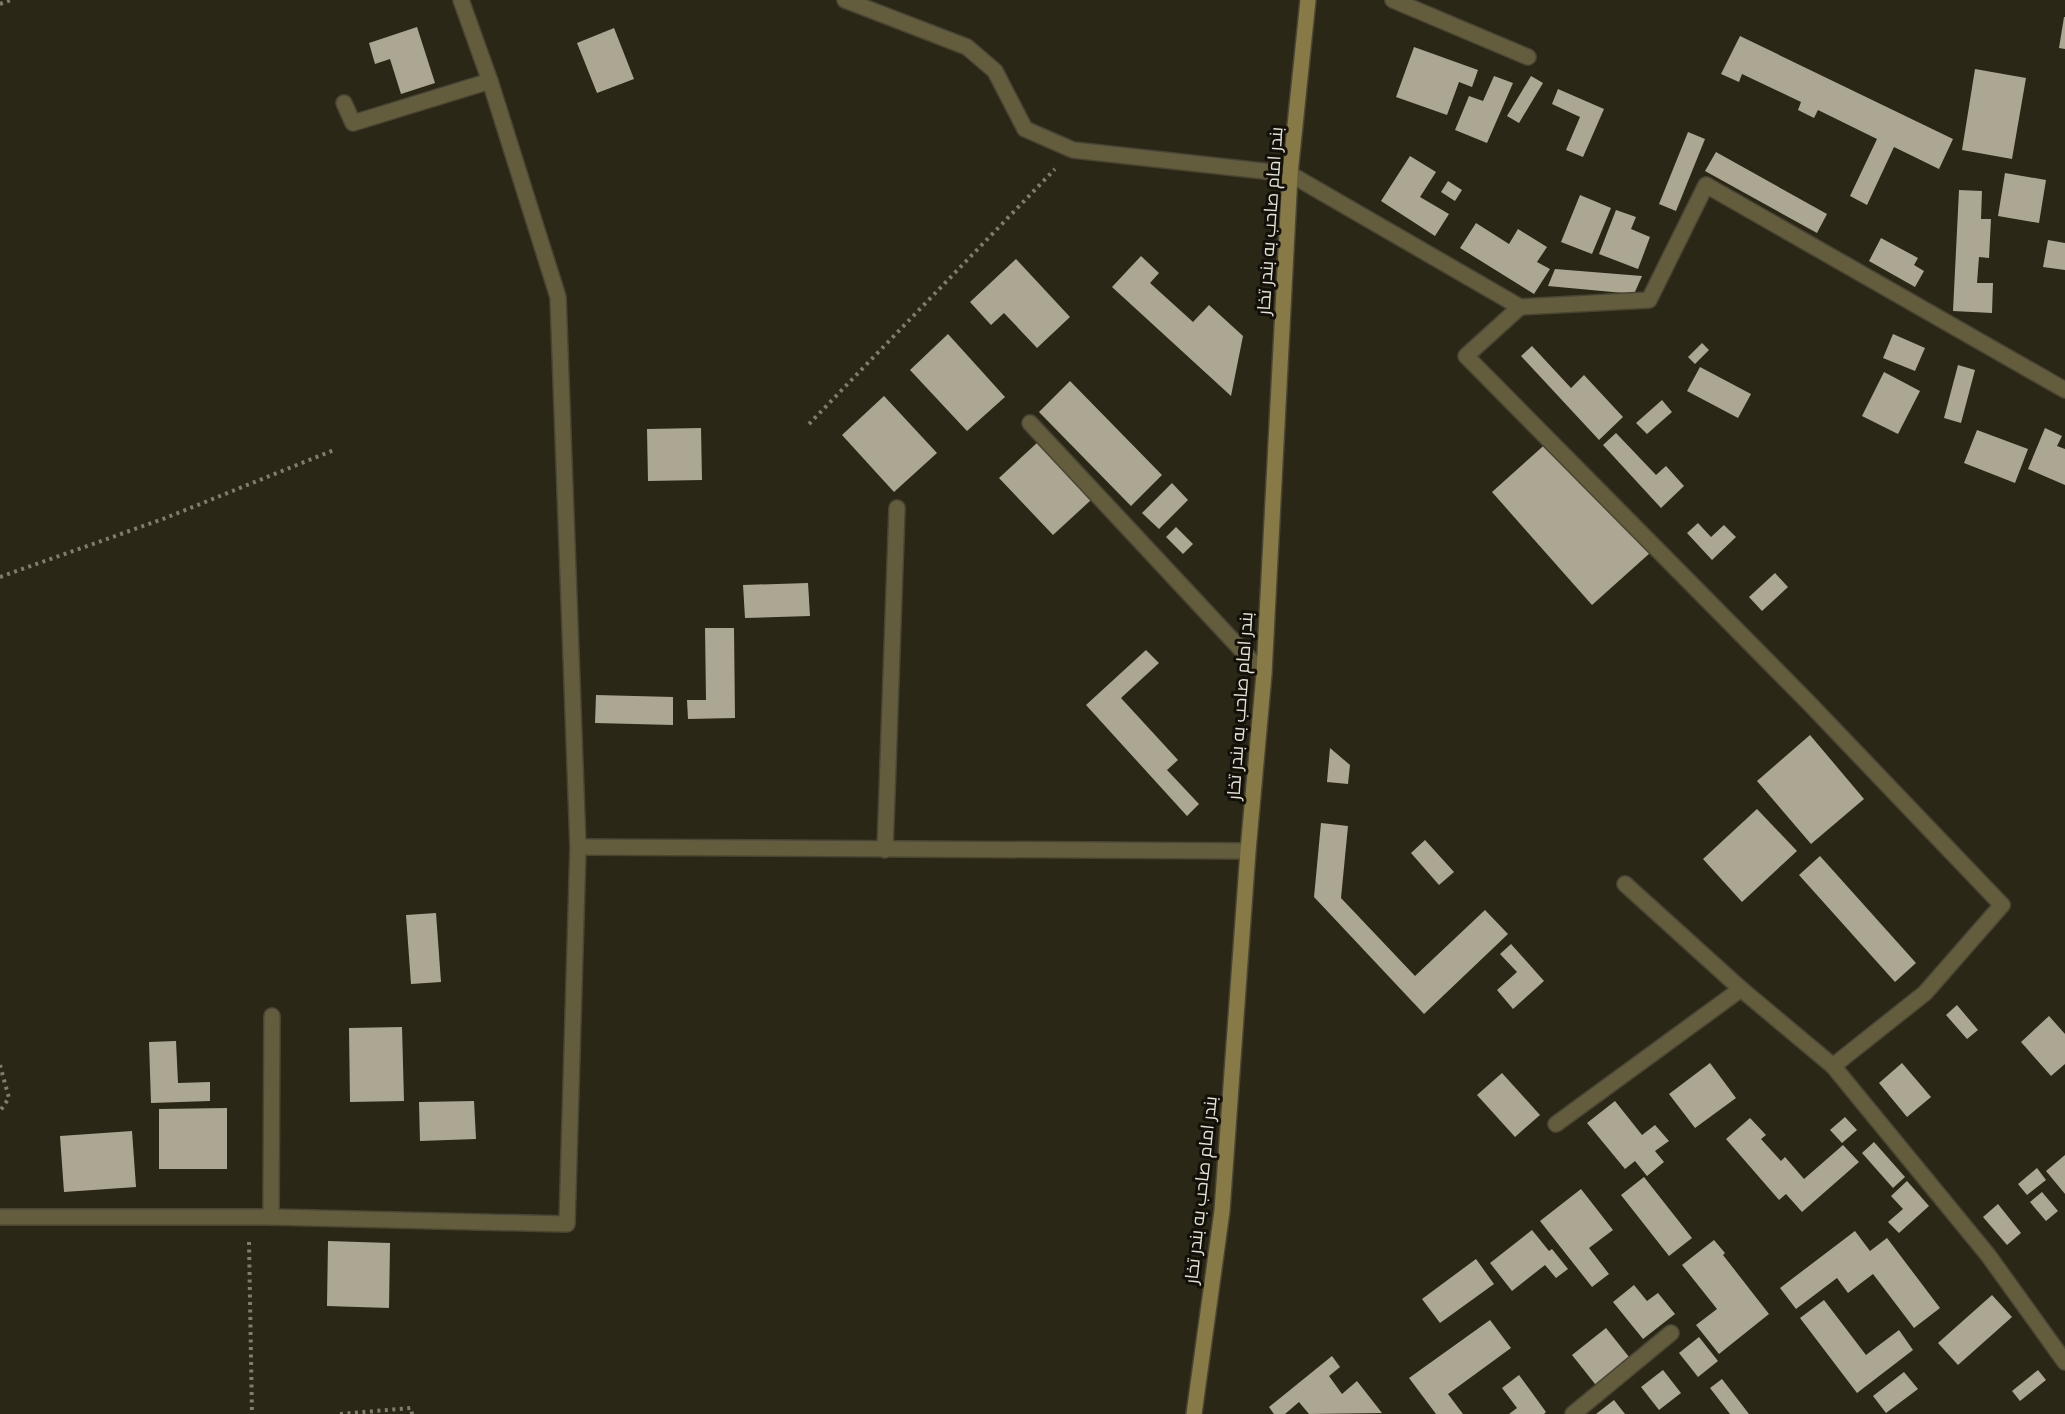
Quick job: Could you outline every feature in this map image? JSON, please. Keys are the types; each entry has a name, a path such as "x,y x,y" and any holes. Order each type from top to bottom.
{"main road":[{"name":"بندر امام صاحب به بندر تخار","path":"1194,1414 1222,1210 1248,851 1264,674 1290,174 1308,0"}],"street":[{"path":"0,1217 271,1217 567,1224 578,847 558,297 490,81 461,0"},
{"path":"845,0 968,47 995,71 1024,129 1073,150 1290,174 1520,307 1648,300 1706,185 2065,390"},
{"path":"1394,0 1528,57"},
{"path":"344,103 353,123 490,81"},
{"path":"1520,307 1466,356 1800,694 2002,905 1925,993 1833,1066"},
{"path":"1030,423 1264,674"},
{"path":"885,850 897,508"},
{"path":"578,847 1248,851"},
{"path":"1625,884 1742,989 1833,1066 1988,1255 2065,1362"},
{"path":"1556,1124 1742,989"},
{"path":"271,1217 272,1016"},
{"path":"1573,1414 1671,1333"}],"path":[{"path":"0,4 11,0"},
{"path":"809,423 1073,150"},
{"path":"0,577 163,519 334,450"},
{"path":"0,1065 9,1098 0,1111"},
{"path":"248,1217 252,1414"},
{"path":"340,1414 411,1408 412,1414"}],"building":[{"path":"2065,17 2065,49 2059,48"},
{"path":"417,27 435,83 401,94 390,59 375,64 369,43"},
{"path":"614,28 634,79 597,93 577,43"},
{"path":"1740,36 1953,139 1939,169 1894,147 1867,205 1850,196 1877,139 1818,110 1814,118 1798,110 1801,102 1742,74 1739,82 1721,74"},
{"path":"1414,47 1478,70 1472,87 1459,82 1447,115 1396,97"},
{"path":"1975,69 2026,78 2012,159 1962,150"},
{"path":"1494,76 1513,83 1487,143 1455,130 1469,96 1483,101"},
{"path":"1531,76 1543,83 1519,123 1507,116"},
{"path":"1558,89 1604,109 1583,157 1566,150 1580,117 1552,104"},
{"path":"1688,132 1705,139 1676,211 1659,204"},
{"path":"1716,152 1827,214 1817,233 1705,171"},
{"path":"1410,156 1436,172 1420,197 1449,214 1435,236 1381,201"},
{"path":"2005,173 2046,180 2039,223 1998,216"},
{"path":"1448,181 1462,190 1455,201 1441,192"},
{"path":"1959,190 1982,191 1981,219 1991,219 1989,258 1979,257 1977,283 1993,283 1992,313 1953,311"},
{"path":"1580,195 1611,208 1592,254 1561,242"},
{"path":"1616,210 1636,217 1631,229 1650,237 1638,269 1599,254"},
{"path":"1476,223 1509,244 1518,229 1547,247 1537,262 1550,269 1534,294 1460,248"},
{"path":"1881,238 1918,258 1914,265 1924,271 1915,287 1869,261"},
{"path":"2048,240 2065,243 2065,270 2043,267"},
{"path":"1141,256 1159,273 1150,283 1193,322 1209,305 1243,336 1231,396 1112,287"},
{"path":"1016,259 1070,317 1037,348 1004,313 991,325 970,302"},
{"path":"1555,269 1642,276 1634,294 1548,286"},
{"path":"948,334 1005,397 967,431 910,370"},
{"path":"1893,334 1925,348 1915,371 1883,358"},
{"path":"1702,343 1709,350 1695,364 1688,357"},
{"path":"1532,346 1571,388 1584,375 1623,417 1599,440 1521,356"},
{"path":"1958,365 1975,370 1961,423 1944,418"},
{"path":"1700,367 1751,394 1738,418 1687,391"},
{"path":"1884,372 1920,391 1898,434 1862,416"},
{"path":"1070,381 1162,475 1131,506 1039,412"},
{"path":"884,396 937,453 894,492 842,435"},
{"path":"1662,400 1672,412 1647,434 1636,423"},
{"path":"701,428 702,480 648,481 647,429"},
{"path":"2045,428 2062,436 2057,446 2065,449 2065,485 2028,469"},
{"path":"1977,430 2028,449 2015,483 1964,463"},
{"path":"1616,433 1656,475 1666,466 1684,486 1661,508 1603,445"},
{"path":"1550,440 1650,553 1592,605 1492,492"},
{"path":"1038,442 1091,500 1053,535 999,478"},
{"path":"1172,483 1188,500 1159,529 1142,513"},
{"path":"1698,523 1711,537 1724,525 1736,537 1712,560 1687,533"},
{"path":"1176,527 1193,544 1183,554 1166,537"},
{"path":"1775,573 1788,587 1762,611 1749,597"},
{"path":"808,583 810,616 745,618 743,585"},
{"path":"705,628 734,628 735,718 688,719 687,700 706,700"},
{"path":"1146,650 1159,663 1121,698 1178,760 1167,770 1199,804 1187,816 1086,705"},
{"path":"596,695 673,697 673,725 595,723"},
{"path":"1810,735 1864,799 1811,844 1757,781"},
{"path":"1330,748 1350,765 1348,784 1327,782"},
{"path":"1757,809 1797,851 1742,902 1703,859"},
{"path":"1321,823 1348,826 1341,898 1415,976 1485,910 1508,934 1424,1014 1314,897"},
{"path":"1425,840 1454,872 1439,885 1411,853"},
{"path":"1820,856 1916,963 1895,982 1799,875"},
{"path":"436,913 441,982 411,984 406,915"},
{"path":"1511,944 1544,981 1513,1009 1497,990 1517,972 1500,954"},
{"path":"1957,1005 1978,1030 1967,1039 1946,1015"},
{"path":"2049,1016 2065,1034 2065,1064 2051,1076 2021,1042"},
{"path":"402,1027 404,1101 350,1102 349,1028"},
{"path":"176,1041 178,1083 210,1082 210,1101 151,1103 149,1042"},
{"path":"1710,1063 1736,1098 1695,1128 1669,1094"},
{"path":"1902,1063 1931,1097 1907,1117 1879,1083"},
{"path":"1502,1073 1540,1115 1515,1137 1477,1095"},
{"path":"474,1101 476,1139 420,1141 419,1102"},
{"path":"1615,1101 1642,1135 1655,1125 1669,1141 1655,1151 1664,1162 1647,1176 1635,1161 1625,1169 1587,1123"},
{"path":"227,1108 227,1169 159,1169 159,1109"},
{"path":"1845,1117 1857,1130 1842,1143 1830,1130"},
{"path":"1750,1118 1766,1135 1761,1139 1781,1161 1785,1157 1804,1179 1843,1145 1859,1162 1802,1212 1786,1194 1779,1200 1726,1139"},
{"path":"132,1131 136,1187 64,1192 60,1136"},
{"path":"1874,1142 1905,1177 1893,1188 1862,1153"},
{"path":"2065,1155 2065,1194 2046,1171"},
{"path":"2037,1168 2046,1180 2027,1195 2018,1184"},
{"path":"1644,1177 1692,1238 1669,1256 1621,1195"},
{"path":"1907,1181 1929,1206 1899,1233 1888,1222 1903,1209 1891,1196"},
{"path":"1581,1189 1613,1230 1589,1248 1609,1274 1592,1287 1540,1221"},
{"path":"2042,1192 2058,1211 2046,1221 2030,1202"},
{"path":"1998,1204 2021,1233 2007,1245 1983,1217"},
{"path":"1532,1230 1549,1251 1552,1249 1568,1269 1556,1278 1545,1265 1512,1291 1490,1263"},
{"path":"1855,1231 1870,1251 1887,1238 1940,1308 1914,1328 1873,1274 1848,1293 1837,1278 1796,1309 1780,1288"},
{"path":"1714,1240 1769,1314 1719,1354 1696,1325 1717,1309 1682,1265"},
{"path":"328,1241 390,1243 389,1308 327,1306"},
{"path":"1476,1259 1494,1284 1440,1323 1422,1299"},
{"path":"1634,1285 1647,1301 1658,1293 1675,1314 1643,1339 1613,1302"},
{"path":"1992,1295 2012,1317 1958,1365 1938,1343"},
{"path":"1824,1300 1866,1355 1899,1330 1913,1350 1857,1393 1800,1318"},
{"path":"1490,1320 1511,1348 1448,1394 1463,1414 1436,1414 1409,1378"},
{"path":"1606,1328 1633,1362 1599,1389 1572,1355"},
{"path":"1699,1337 1718,1361 1698,1377 1679,1353"},
{"path":"1332,1356 1340,1367 1329,1376 1342,1394 1357,1381 1382,1413 1309,1414 1299,1402 1285,1414 1274,1414 1269,1407"},
{"path":"1663,1370 1681,1393 1659,1410 1641,1387"},
{"path":"2038,1370 2046,1380 2020,1401 2012,1391"},
{"path":"1904,1372 1918,1389 1886,1413 1873,1396"},
{"path":"1519,1375 1546,1412 1544,1414 1509,1414 1517,1408 1502,1388"},
{"path":"1722,1379 1749,1414 1730,1414 1710,1388"},
{"path":"1614,1400 1625,1414 1596,1414"}]}
